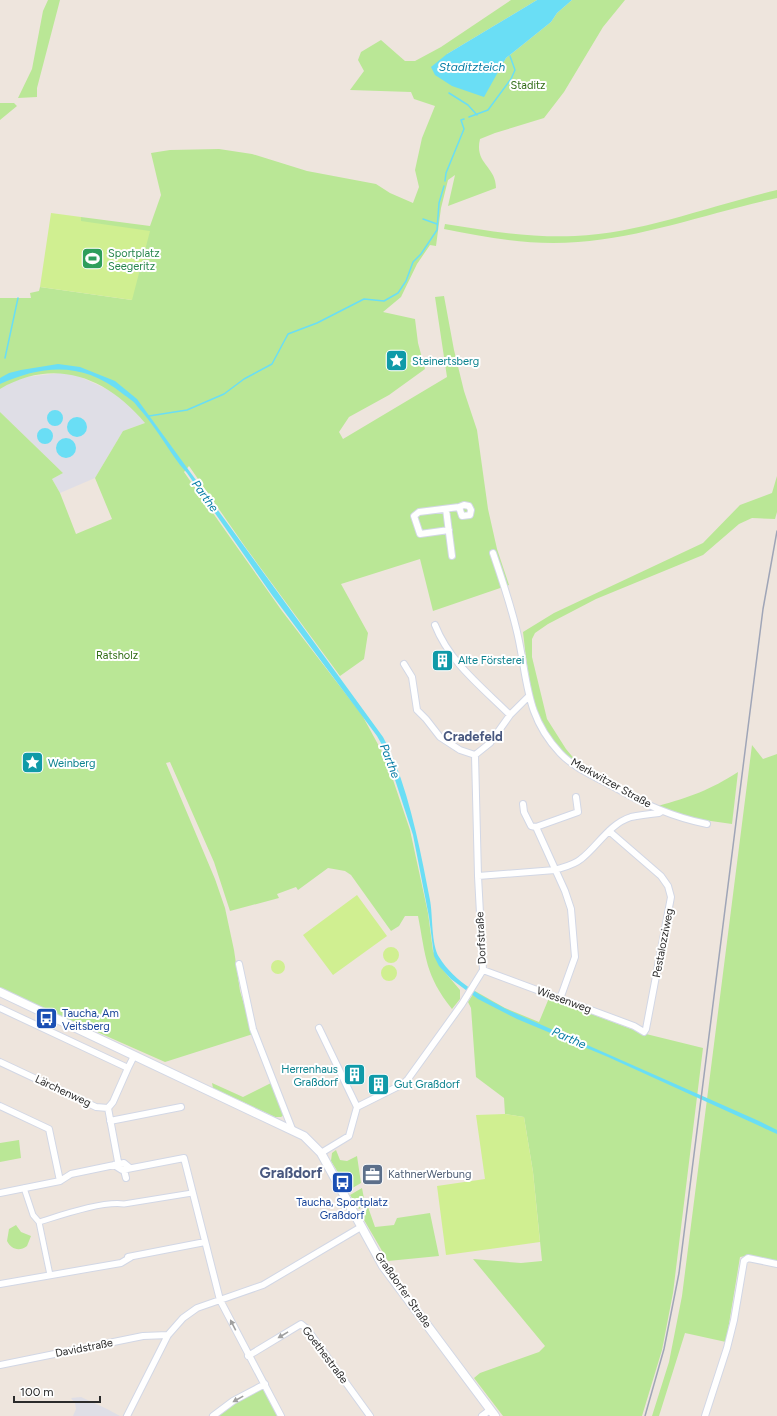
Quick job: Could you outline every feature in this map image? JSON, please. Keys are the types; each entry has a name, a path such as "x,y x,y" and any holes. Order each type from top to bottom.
{"street":[{"path":"449,530 420,534 414,516 419,512 459,507"},
{"path":"446,509 452,556"},
{"name":"Merkwitzer Straße","path":"493,554 510,604 519,641 528,697 536,719 550,741 561,754 576,766 662,811 682,819 707,824"},
{"path":"435,625 441,640 454,660 510,715"},
{"path":"404,664 412,677 417,710 440,737 460,750 475,755 490,743 510,715 528,697"},
{"name":"Dorfstraße","path":"357,1107 403,1084 477,981 483,970 478,876 475,755"},
{"path":"523,804 524,812 531,826 536,827 578,812 576,797"},
{"path":"478,876 555,870 568,866 581,859 609,831 630,818 659,813 662,811"},
{"path":"536,827 571,909 575,957 560,999"},
{"name":"Pestalozziweg","path":"609,831 661,876 668,886 671,897 646,1029 644,1032"},
{"path":"239,964 253,1029 292,1129"},
{"name":"Wiesenweg","path":"483,970 634,1026 644,1032"},
{"name":"Graßdorfer Straße","path":"0,992 304,1136 322,1153 383,1266 493,1413"},
{"path":"0,1008 128,1068"},
{"path":"319,1028 357,1107 349,1136 322,1153"},
{"path":"126,1178 121,1167 108,1108 114,1102 134,1056"},
{"name":"Lärchenweg","path":"0,1062 96,1107 108,1108"},
{"path":"0,1106 49,1129 60,1181"},
{"path":"110,1121 182,1107"},
{"path":"0,1193 60,1181 71,1174 184,1158 220,1300 248,1356 265,1384 281,1416"},
{"path":"24,1188 33,1215 39,1222 50,1275"},
{"path":"39,1222 65,1214 115,1203 124,1204 192,1193"},
{"path":"127,1416 168,1335 183,1318 197,1308 263,1285 361,1227"},
{"path":"0,1284 121,1264 130,1257 205,1242"},
{"path":"704,1416 727,1348 734,1320 744,1261 748,1258 777,1264"},
{"name":"Goethestraße","path":"248,1356 301,1324 307,1329 370,1416"},
{"name":"Davidstraße","path":"0,1365 144,1336 168,1335"},
{"path":"213,1416 234,1401 265,1384"},
{"path":"482,1416 493,1413"}],"shaded area":[{"path":"59,373 76,375 113,392 130,405 145,423 123,431 95,478 60,493 52,479 63,473 0,412 0,389 13,381 27,377"},
{"path":"81,1397 120,1416 73,1416 76,1409 75,1403 71,1398"}],"green space":[{"path":"48,0 60,0 37,88 37,97 18,98 32,69 43,11"},
{"path":"511,0 537,0 447,54 452,86 495,75 506,58 551,22 557,13 572,0 625,0 603,27 564,92 544,118 480,139 480,154 482,160 493,175 496,188 448,206 455,175 448,180 441,208 436,246 430,245 417,264 401,297 383,312 415,319 418,343 425,369 389,395 349,417 339,432 343,439 447,377 435,297 444,296 454,350 464,391 477,430 488,509 497,549 509,585 433,611 420,559 341,584 368,633 364,659 340,676 246,548 189,466 184,472 282,611 362,715 386,759 410,830 428,913 433,951 443,970 460,990 460,999 452,1009 436,986 425,954 418,916 405,916 399,926 391,931 351,875 345,871 328,868 298,890 296,887 277,894 279,898 230,911 214,862 170,762 166,763 215,879 225,908 234,950 240,991 253,1034 165,1062 0,989 0,412 63,473 52,479 60,493 76,534 112,519 95,478 123,431 145,423 130,407 114,394 96,384 78,377 60,374 40,374 20,379 0,389 0,298 31,298 30,293 39,291 40,287 132,300 80,221 81,217 150,226 161,195 151,153 170,150 219,149 252,154 307,171 376,184 390,193 413,203 419,187 415,170 422,138 435,106 414,99 411,92 350,90 364,71 358,60 361,52 381,40 405,61 415,61 441,47"},
{"path":"0,103 14,103 17,106 0,120"},
{"path":"777,190 777,198 653,230 578,242 527,242 444,229 445,224 526,235 575,236 600,234 626,230 677,218"},
{"name":"Sportplatz Seegeritz","path":"51,213 81,217 81,221 150,231 132,300 40,287"},
{"path":"777,476 777,512 775,519 752,518 739,524 703,555 596,599 548,624 535,633 532,639 532,657 547,719 566,749 581,767 557,747 542,723 532,692 526,661 523,632 554,613 703,543 740,505 772,493"},
{"path":"752,745 763,759 777,754 777,1262 751,1255 740,1257 726,1342 685,1333 659,1416 652,1416 669,1362 682,1296"},
{"path":"738,772 732,824 683,817 658,806 700,792 718,784"},
{"path":"357,895 387,936 333,975 303,935"},
{"path":"391,947 397,949 399,955 397,961 391,963 385,961 383,955 385,949"},
{"path":"278,960 283,962 285,967 283,972 278,974 273,972 271,967 273,962"},
{"path":"389,965 395,967 397,973 395,979 389,981 383,979 381,973 383,967"},
{"path":"475,991 505,1008 539,1022 549,998 642,1033 703,1048 673,1293 662,1350 642,1416 503,1416 474,1378 480,1373 539,1352 545,1346 473,1259 521,1263 542,1261 533,1172 524,1117 505,1114 504,1098 476,1077 471,1008 468,1002"},
{"path":"212,1083 243,1097 271,1083 284,1115 281,1117 275,1117 213,1088"},
{"path":"505,1114 524,1117 533,1172 540,1242 446,1255 437,1186 485,1179 476,1115"},
{"path":"19,1140 21,1158 0,1162 0,1143"},
{"path":"336,1150 340,1160 347,1161 357,1156 361,1183 349,1190 331,1161 332,1153"},
{"path":"362,1188 365,1204 359,1209 350,1195"},
{"path":"368,1207 375,1227 394,1225 397,1218 430,1213 439,1256 388,1261 360,1213 360,1211"},
{"path":"16,1225 21,1232 31,1236 27,1246 21,1249 13,1248 7,1241 9,1229"},
{"path":"263,1388 278,1416 217,1416 235,1403"}],"water":[{"name":"Staditzteich","path":"537,0 572,0 557,13 551,22 506,58 484,97 452,86 435,75 431,67 447,54"},
{"name":"Parthe","path":"58,364 80,367 115,381 137,399 383,737 392,755 412,817 430,900 433,937 436,951 445,966 461,982 508,1010 759,1121 777,1130 777,1134 608,1057 517,1019 478,999 451,979 439,966 434,956 429,917 413,835 386,752 377,736 272,595 187,473 148,420 131,400 94,376 63,370 48,370 32,373 16,377 0,384 0,378 9,373"},
{"path":"55,410 61,412 63,418 61,424 55,426 49,424 47,418 49,412"},
{"path":"77,417 84,420 87,427 84,434 77,437 70,434 67,427 70,420"},
{"path":"45,428 51,430 53,436 51,442 45,444 39,442 37,436 39,430"},
{"path":"66,438 73,441 76,448 73,455 66,458 59,455 56,448 59,441"}],"waterway":[{"path":"469,117 488,110 511,79 515,70 510,56"},
{"path":"449,93 468,105 477,115"},
{"path":"445,181 446,173 464,129 461,120 464,119"},
{"path":"149,416 187,410 224,394 244,379 272,364 288,334 317,323 364,299 384,301 398,293 406,281 413,262 421,254 437,230 439,203 444,186"},
{"path":"423,219 437,224"},
{"path":"5,358 18,298"}],"railway":[{"path":"645,1416 664,1349 679,1273 763,609 777,531"}],"place":[{"name":"Sportplatz Seegeritz","path":"93,259"},
{"name":"Steinertsberg","path":"397,361"},
{"name":"Alte Försterei","path":"443,660"},
{"name":"Weinberg","path":"32,763"},
{"name":"Taucha, Am Veitsberg","path":"47,1019"},
{"name":"Herrenhaus Graßdorf","path":"354,1075"},
{"name":"Gut Graßdorf","path":"379,1084"},
{"name":"KathnerWerbung","path":"372,1174"},
{"name":"Taucha, Sportplatz Graßdorf","path":"342,1182"}],"district":[{"name":"Cradefeld","path":"473,736"},
{"name":"Graßdorf","path":"291,1173"}],"park label":[{"name":"Staditz","path":"528,85"},
{"name":"Ratsholz","path":"117,655"}]}
